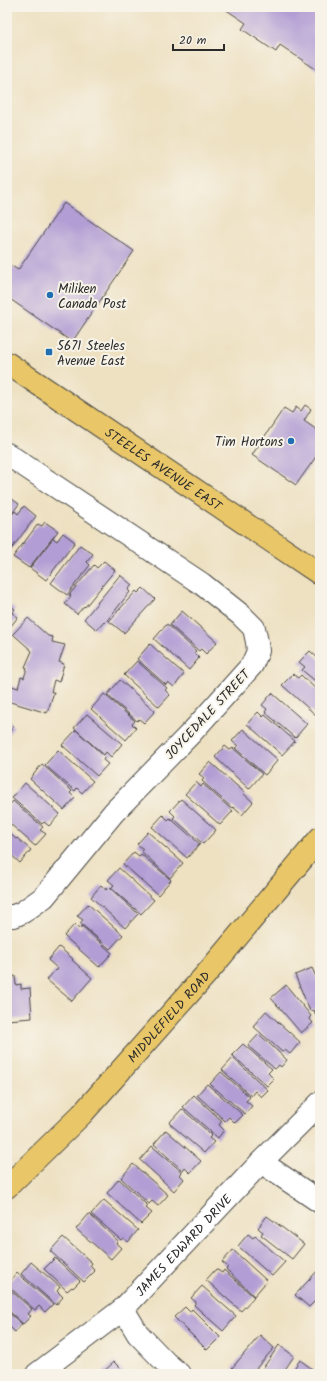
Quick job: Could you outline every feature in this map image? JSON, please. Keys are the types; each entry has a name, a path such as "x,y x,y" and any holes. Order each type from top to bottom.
{"main road":[{"name":"STEELES AVENUE EAST","path":"7,363 320,574"},
{"name":"MIDDLEFIELD ROAD","path":"7,1187 82,1114 208,972 320,838"}],"street":[{"name":"JOYCEDALE STREET","path":"7,454 208,589 241,615 254,628 258,651 252,665 192,732 114,812 44,897 23,912 14,916 7,916"},
{"name":"JAMES EDWARD DRIVE","path":"37,1374 123,1310 261,1162 320,1103"},
{"path":"261,1162 320,1202"},
{"path":"123,1310 138,1334 166,1363 179,1374"}],"building":[{"path":"222,7 320,7 320,72 280,45 276,52 242,29 246,23"},
{"path":"64,203 134,251 72,342 7,297 7,263 18,270"},
{"name":"Tim Hortons","path":"305,405 311,409 304,421 320,432 320,451 296,485 252,455 284,408 292,413 296,407 301,411"},
{"path":"8,496 19,504 7,520 7,497"},
{"path":"24,506 36,516 7,555 7,521 15,511 18,514"},
{"path":"45,522 58,531 29,568 13,557 38,524 42,526"},
{"path":"63,533 75,542 46,580 30,568 53,538 57,541"},
{"path":"80,545 93,554 87,562 90,565 67,595 51,583"},
{"path":"104,561 115,570 85,607 84,606 77,614 65,604 71,596 69,595 94,565 97,568"},
{"path":"120,575 132,585 128,590 130,592 105,623 104,622 97,630 84,619"},
{"path":"143,588 155,599 124,633 109,621 136,591 138,593"},
{"path":"7,603 15,609 12,613 18,617 7,631"},
{"path":"182,611 217,642 206,654 201,649 199,651 170,625"},
{"path":"28,618 48,636 53,637 52,642 65,645 59,662 64,664 59,682 54,680 51,692 54,692 47,713 7,701 7,691 9,685 18,688 21,677 24,678 27,668 25,667 32,651 13,634"},
{"path":"167,624 196,651 194,653 199,658 189,670 154,639"},
{"path":"150,644 184,674 174,687 168,682 166,685 137,659"},
{"path":"310,651 320,660 320,685 302,670 305,667 299,662"},
{"path":"137,661 167,688 165,690 170,695 159,707 124,675"},
{"path":"293,674 298,678 301,675 320,693 320,713 317,716 282,685"},
{"path":"120,680 155,711 144,723 139,719 137,721 107,695"},
{"path":"272,693 307,724 295,738 265,712 267,709 262,705"},
{"path":"104,694 135,721 132,724 136,728 126,740 91,709"},
{"path":"258,712 263,717 265,715 295,741 282,755 247,724"},
{"path":"87,714 122,744 111,757 106,752 104,755 74,728"},
{"path":"7,721 14,726 7,736"},
{"path":"243,729 278,760 265,775 235,748 238,746 232,741"},
{"path":"76,730 105,757 103,760 108,764 97,776 62,745"},
{"path":"225,746 230,750 233,748 262,774 249,789 215,757"},
{"path":"58,750 93,781 82,793 77,788 75,791 45,765"},
{"path":"210,762 253,802 242,815 202,781 204,778 199,774"},
{"path":"42,764 72,791 70,793 75,798 64,810 30,779"},
{"path":"196,782 201,787 203,784 233,811 220,825 185,794"},
{"path":"25,783 60,814 49,826 44,822 42,824 12,798"},
{"path":"181,799 216,830 203,844 173,818 175,816 170,811"},
{"path":"13,801 43,827 40,830 46,834 35,846 7,821 7,808"},
{"path":"163,815 168,820 170,818 200,844 187,858 152,827"},
{"path":"7,831 31,850 20,863 9,853 7,856"},
{"path":"148,832 183,863 170,878 141,851 143,849 137,844"},
{"path":"134,852 139,856 141,854 171,880 158,895 123,864"},
{"path":"119,868 154,900 141,914 111,888 114,885 108,880"},
{"path":"101,885 106,890 109,887 138,914 125,928 91,897"},
{"path":"88,904 123,935 110,949 80,923 83,920 77,916"},
{"path":"75,924 80,929 82,926 112,953 99,967 64,936"},
{"path":"59,947 92,978 72,1001 47,980 55,970 56,971 58,969 48,960"},
{"path":"312,968 320,985 320,1014 316,1016 314,1010 310,1011 295,975"},
{"path":"7,976 15,976 16,985 21,984 21,989 30,988 32,1018 7,1020"},
{"path":"286,985 311,1016 309,1018 313,1023 301,1033 271,998"},
{"path":"266,1011 300,1042 290,1054 285,1050 282,1052 253,1026"},
{"path":"259,1034 287,1060 281,1067 279,1065 275,1069 248,1046"},
{"path":"243,1044 272,1069 268,1073 274,1079 267,1086 232,1055"},
{"path":"233,1058 268,1090 261,1097 255,1091 251,1096 222,1070"},
{"path":"221,1072 250,1097 246,1101 252,1106 245,1114 210,1084"},
{"path":"207,1084 243,1115 235,1123 229,1117 225,1121 197,1095"},
{"path":"194,1095 222,1121 219,1125 224,1130 218,1138 183,1107"},
{"path":"182,1109 212,1135 209,1138 214,1142 204,1153 169,1123"},
{"path":"166,1130 201,1161 190,1173 185,1168 183,1171 154,1144"},
{"path":"152,1146 182,1172 180,1175 184,1179 174,1191 140,1160"},
{"path":"133,1164 168,1195 158,1206 152,1201 149,1204 121,1178"},
{"path":"119,1179 148,1206 146,1208 152,1213 141,1224 107,1193"},
{"path":"104,1200 138,1230 128,1242 123,1238 121,1240 91,1214"},
{"path":"89,1214 118,1241 116,1243 121,1248 111,1259 76,1229"},
{"path":"267,1216 304,1244 292,1259 261,1235 263,1232 258,1228"},
{"path":"248,1234 253,1238 255,1236 285,1262 272,1276 238,1246"},
{"path":"63,1237 92,1263 90,1266 95,1271 84,1282 50,1251"},
{"path":"233,1250 267,1281 254,1296 226,1269 228,1267 222,1262"},
{"path":"55,1258 80,1281 73,1288 72,1287 67,1291 44,1269"},
{"path":"31,1262 60,1287 57,1291 63,1297 56,1305 21,1274"},
{"path":"320,1268 320,1296 309,1307 295,1295"},
{"path":"216,1269 222,1273 224,1270 254,1297 241,1311 206,1280"},
{"path":"17,1273 53,1304 45,1312 39,1306 35,1310 7,1285"},
{"path":"202,1286 236,1316 223,1331 194,1305 196,1302 191,1298"},
{"path":"9,1289 32,1309 28,1314 31,1316 23,1324 7,1309 7,1291"},
{"path":"185,1307 190,1312 192,1309 220,1337 207,1350 174,1317"},
{"path":"7,1311 22,1324 15,1332 9,1326 7,1328"},
{"path":"260,1335 274,1348 252,1373 250,1371 247,1374 239,1374 232,1368"},
{"path":"279,1345 294,1356 282,1374 259,1374"},
{"path":"300,1360 315,1371 313,1374 290,1374"},
{"path":"114,1362 124,1372 123,1374 101,1374"}],"place":[{"name":"Miliken Canada Post","path":"50,295"},
{"name":"5671 Steeles Avenue East","path":"49,352"},
{"name":"Tim Hortons","path":"291,441"}]}
